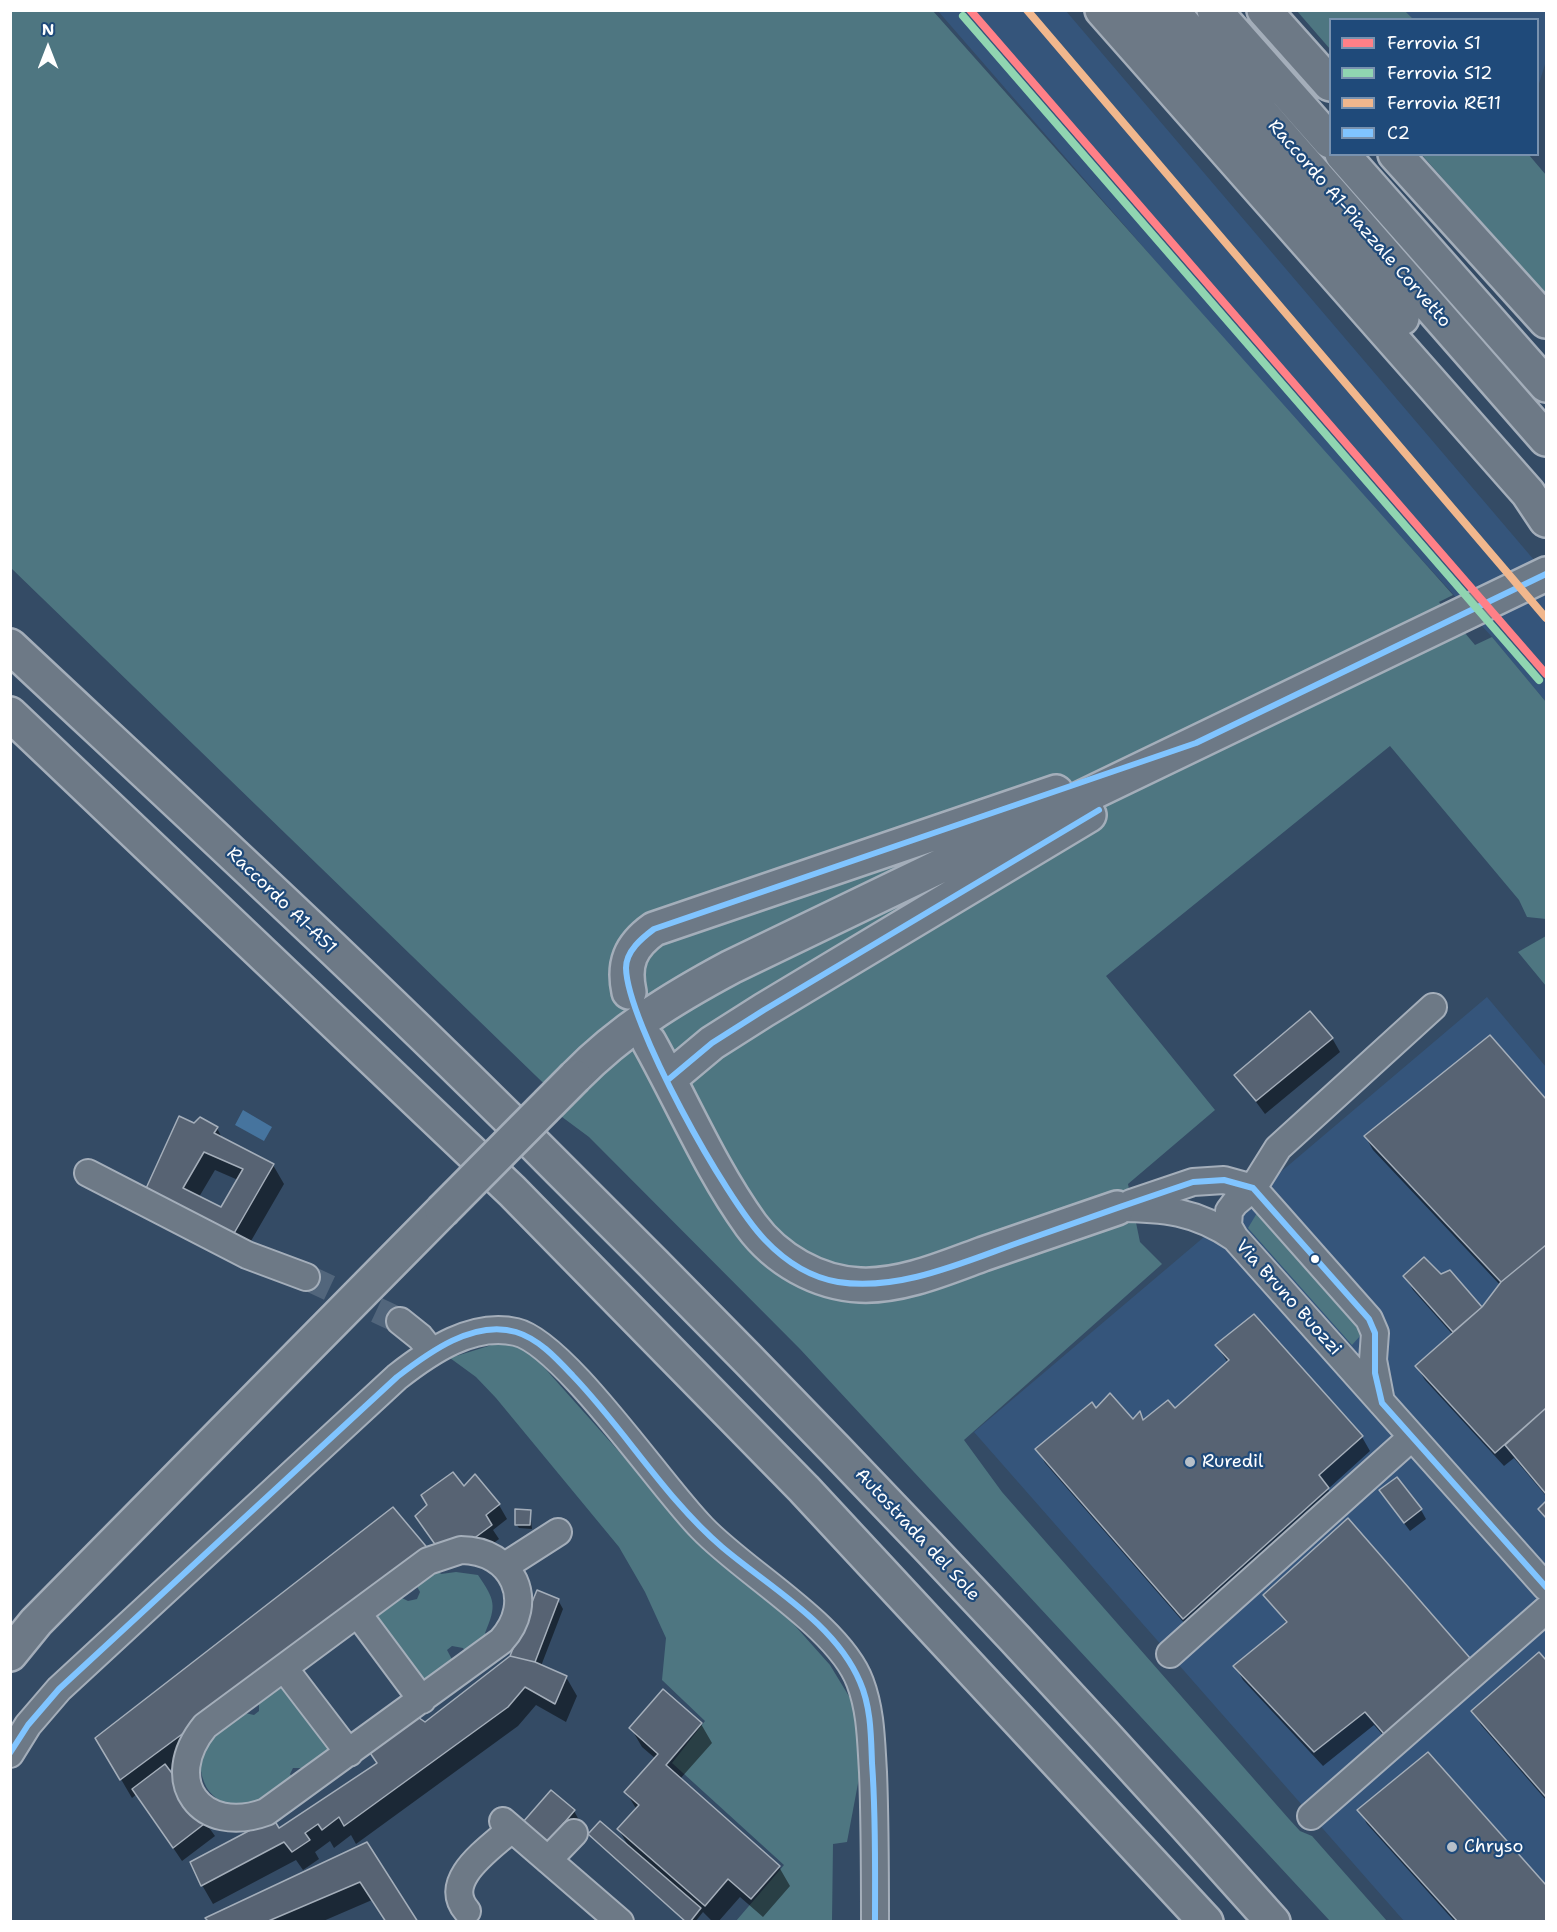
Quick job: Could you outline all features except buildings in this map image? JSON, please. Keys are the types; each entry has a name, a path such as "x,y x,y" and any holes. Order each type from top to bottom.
{"highway":[{"path":"1102,10 1528,493 1546,520"},
{"path":"1136,10 1292,189 1546,489"},
{"name":"Raccordo A1-Piazzale Corvetto","path":"1171,10 1546,439"},
{"name":"Raccordo A1-Piazzale Corvetto","path":"1214,10 1329,140"},
{"path":"1264,10 1329,83"},
{"name":"Raccordo A1-Piazzale Corvetto","path":"1344,156 1546,385"},
{"path":"1397,156 1546,321"},
{"path":"1511,590 1546,556"},
{"path":"10,1654 36,1622 597,1054 643,1017 697,985 1546,574"},
{"path":"1511,590 1546,579"},
{"name":"Raccordo A1-A51","path":"10,646 244,864 549,1159"},
{"path":"10,714 512,1191 804,1489 1206,1922"},
{"path":"629,992 626,965 631,952 639,939 654,929 1196,743"},
{"path":"669,1079 712,1043 1114,800 1196,743"},
{"path":"649,1042 718,1173 753,1227 782,1257 806,1272 860,1285 896,1281 935,1271 1117,1208"},
{"name":"Autostrada del Sole","path":"549,1159 844,1457 1273,1922"}],"street":[{"path":"1236,1238 1228,1226 1229,1211 1253,1188 1278,1148 1433,1007"},
{"path":"88,1173 247,1255 306,1277"},
{"path":"1117,1208 1193,1182 1224,1180 1253,1188"},
{"name":"Via Bruno Buozzi","path":"1253,1188 1369,1319 1375,1333 1375,1373 1382,1403"},
{"name":"Via Bruno Buozzi","path":"1117,1208 1159,1208 1194,1216 1236,1238 1546,1587"},
{"path":"400,1321 420,1337 432,1352"},
{"path":"10,1754 27,1725 59,1689 397,1377 432,1352 471,1334 486,1331 518,1332 543,1345 562,1362 702,1529 826,1633 845,1656 860,1680 868,1709 871,1733 875,1819 875,1922"},
{"path":"1336,1351 1342,1356 1358,1356 1370,1348 1374,1341"},
{"path":"1170,1654 1412,1437"},
{"path":"505,1566 558,1532"},
{"path":"474,1550 491,1556 505,1566 517,1589 518,1614 513,1625 501,1641 422,1700 266,1812 254,1816 226,1818 205,1809 194,1798 187,1784 186,1755 205,1726 428,1561 448,1553 474,1550"},
{"path":"1311,1816 1546,1610"},
{"path":"358,1614 422,1700"},
{"path":"284,1668 349,1753"},
{"path":"467,1911 459,1893 462,1877 507,1825 620,1922"},
{"path":"549,1860 574,1833"}],"shaded area":[{"path":"938,11 1066,11 1546,574 1546,702 1492,637 1265,387"},
{"path":"1405,11 1546,11 1546,61 1539,84 1539,18 1412,18"},
{"path":"1487,997 1546,1067 1546,1921 1404,1921 974,1432"},
{"path":"243,1110 272,1127 264,1141 235,1125"}],"green space":[{"path":"10,11 933,11 1453,595 1439,602 1475,645 1492,637 1546,702 1546,919 1527,917 1519,900 1390,746 1106,976 1215,1110 1128,1184 1140,1242 1162,1264 964,1440 1002,1492 1289,1819 1300,1831 1312,1836 1387,1921 1330,1921 800,1349 589,1137 558,1114 566,1105 11,568"},
{"path":"1297,11 1405,11 1412,18 1329,18 1329,48"},
{"path":"1423,156 1530,156 1546,175 1546,295"},
{"path":"1546,936 1546,986 1518,952"},
{"path":"1257,1213 1265,1215 1361,1324 1360,1336 1352,1345 1248,1228"},
{"path":"498,1343 515,1345 533,1355 695,1537 789,1619 830,1665 850,1698 858,1727 859,1778 847,1842 833,1844 832,1921 736,1921 784,1865 672,1763 705,1721 662,1680 666,1638 645,1592 619,1547 496,1398 476,1377 450,1358"},
{"path":"434,1566 441,1574 456,1572 478,1575 491,1597 493,1609 485,1633 492,1643 466,1653 463,1648 452,1646 447,1650 456,1667 421,1694 363,1615 400,1597 408,1601 417,1599 420,1592 413,1579"},
{"path":"284,1673 345,1752 312,1776 302,1768 293,1768 290,1774 293,1779 262,1811 223,1802 209,1791 204,1782 200,1763 205,1748 211,1741 204,1733 240,1708 245,1713 254,1715 259,1711 259,1703 254,1697"}],"tunnel":[{"path":"306,1277 400,1321"}],"rail line":[{"name":"S1","path":"970,10 1546,674"},
{"name":"RE11","path":"1027,10 1546,618"},
{"name":"S12","path":"963,16 1539,680"}],"transit line":[{"name":"C2","path":"1546,574 1196,743 654,929 632,951 626,968 631,994 660,1067 704,1151 727,1188 748,1219 773,1248 798,1267 827,1280 862,1284 886,1282 934,1272 1193,1182 1224,1180 1253,1188 1369,1319 1375,1333 1375,1373 1382,1403 1546,1587"},
{"name":"C2","path":"669,1079 712,1043 764,1010 1099,810"},
{"name":"C2","path":"10,1753 28,1725 59,1689 397,1377 437,1349 468,1334 500,1329 516,1332 532,1339 561,1363 701,1528 818,1624 849,1661 864,1692 870,1722 875,1823 875,1922"}],"place":[{"name":"Ruredil","path":"1190,1462"},
{"name":"Chryso","path":"1452,1847"}]}
